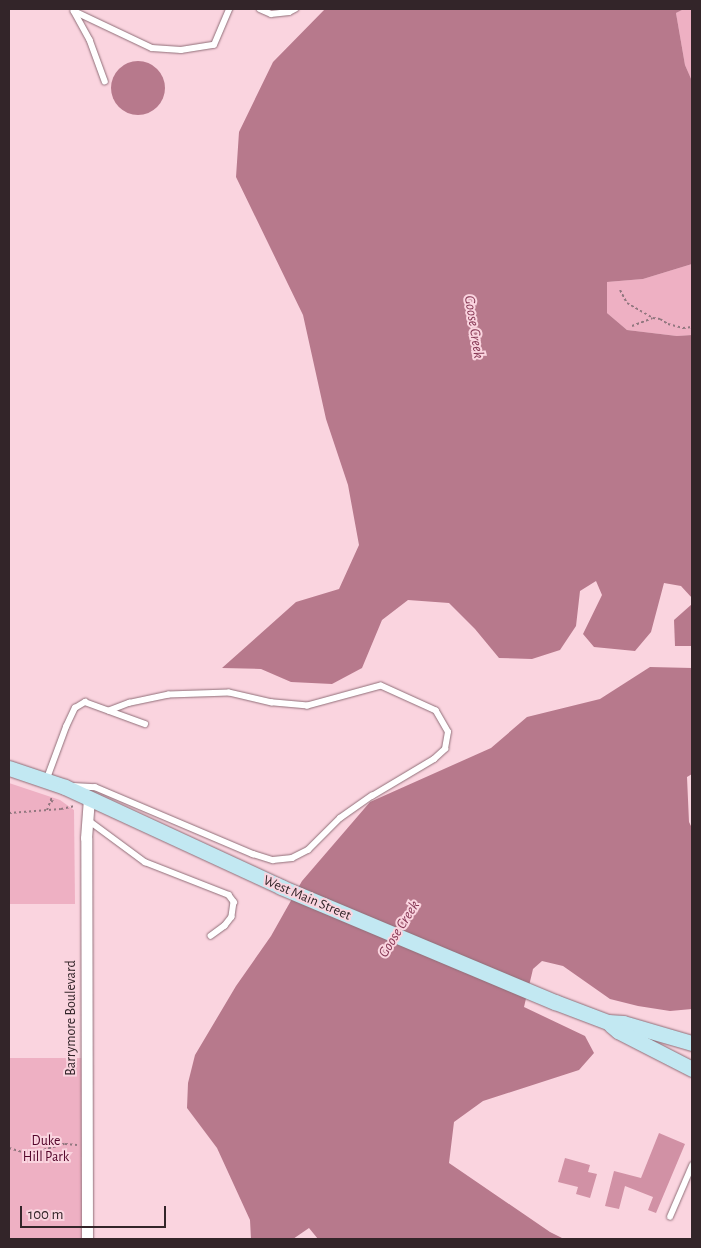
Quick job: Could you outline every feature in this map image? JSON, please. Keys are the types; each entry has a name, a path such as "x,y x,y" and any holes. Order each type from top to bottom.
{"main road":[{"name":"West Main Street","path":"9,768 46,781 61,792 555,1002 608,1022 623,1023 692,1043"},
{"name":"West Main Street","path":"608,1022 618,1031 692,1069"},
{"path":"672,1037 692,1038"}],"street":[{"name":"Barrymore Boulevard","path":"83,801 86,819 87,1239"}],"lane":[{"path":"73,10 152,48 181,50 214,45 229,9"},
{"path":"260,9 271,14 288,12 295,9"},
{"path":"73,10 90,40 105,81"},
{"path":"61,792 80,785 95,787 253,854 273,860 292,858 308,850 340,818 372,796 434,759 445,748 448,732 436,711 381,686 308,706 272,703 229,693 169,695 130,703 109,711"},
{"path":"46,781 75,708 85,702 145,724"},
{"path":"86,819 145,862 229,895 234,902 232,917 225,926 211,936"},
{"path":"670,1217 692,1166"}],"path":[{"path":"620,290 627,303 653,318 683,328 692,327"},
{"path":"632,326 653,318"},
{"path":"47,810 53,795 61,792"},
{"path":"51,801 56,802"},
{"path":"9,813 73,806 83,801"},
{"path":"70,802 73,806"},
{"path":"9,1148 30,1154 65,1144 86,1145"},
{"path":"9,1176 12,1194 9,1208"}],"green space":[{"path":"684,9 692,9 692,81 685,65 676,13"},
{"path":"692,264 692,335 677,336 627,330 607,313 607,282 643,279"},
{"path":"9,783 60,800 74,810 75,904 9,904"},
{"name":"Duke Hill Park","path":"9,1058 83,1058 84,1239 9,1239"}],"water":[{"name":"Goose Creek","path":"325,9 684,9 676,13 685,65 692,81 692,264 643,279 607,282 607,313 627,330 677,336 692,335 692,598 681,586 664,583 651,632 635,651 594,647 583,634 602,595 596,581 580,591 576,626 560,650 532,659 499,658 475,629 449,603 408,600 382,620 362,668 332,684 291,682 261,669 222,668 296,602 339,589 359,545 348,485 326,419 303,315 236,177 239,132 273,62"},
{"path":"138,61 148,63 157,69 163,78 165,88 163,98 157,107 148,113 138,115 128,113 119,107 113,98 111,88 113,78 119,69 128,63"},
{"path":"692,604 692,646 675,646 674,620"},
{"name":"Goose Creek","path":"650,667 692,668 692,774 687,777 689,822 692,828 692,1009 670,1011 610,999 563,966 542,961 533,969 524,1007 585,1036 594,1053 579,1070 483,1101 454,1122 449,1163 550,1232 564,1239 318,1239 309,1228 293,1239 251,1239 250,1220 217,1148 187,1108 188,1083 195,1055 236,986 271,936 302,881 370,802 491,748 527,717 600,699"}],"building":[{"path":"659,1133 685,1144 656,1213 648,1210 653,1197 625,1186 619,1209 605,1206 614,1171 641,1178"},
{"path":"565,1158 590,1165 588,1172 597,1174 590,1198 576,1194 578,1187 558,1182"}]}
